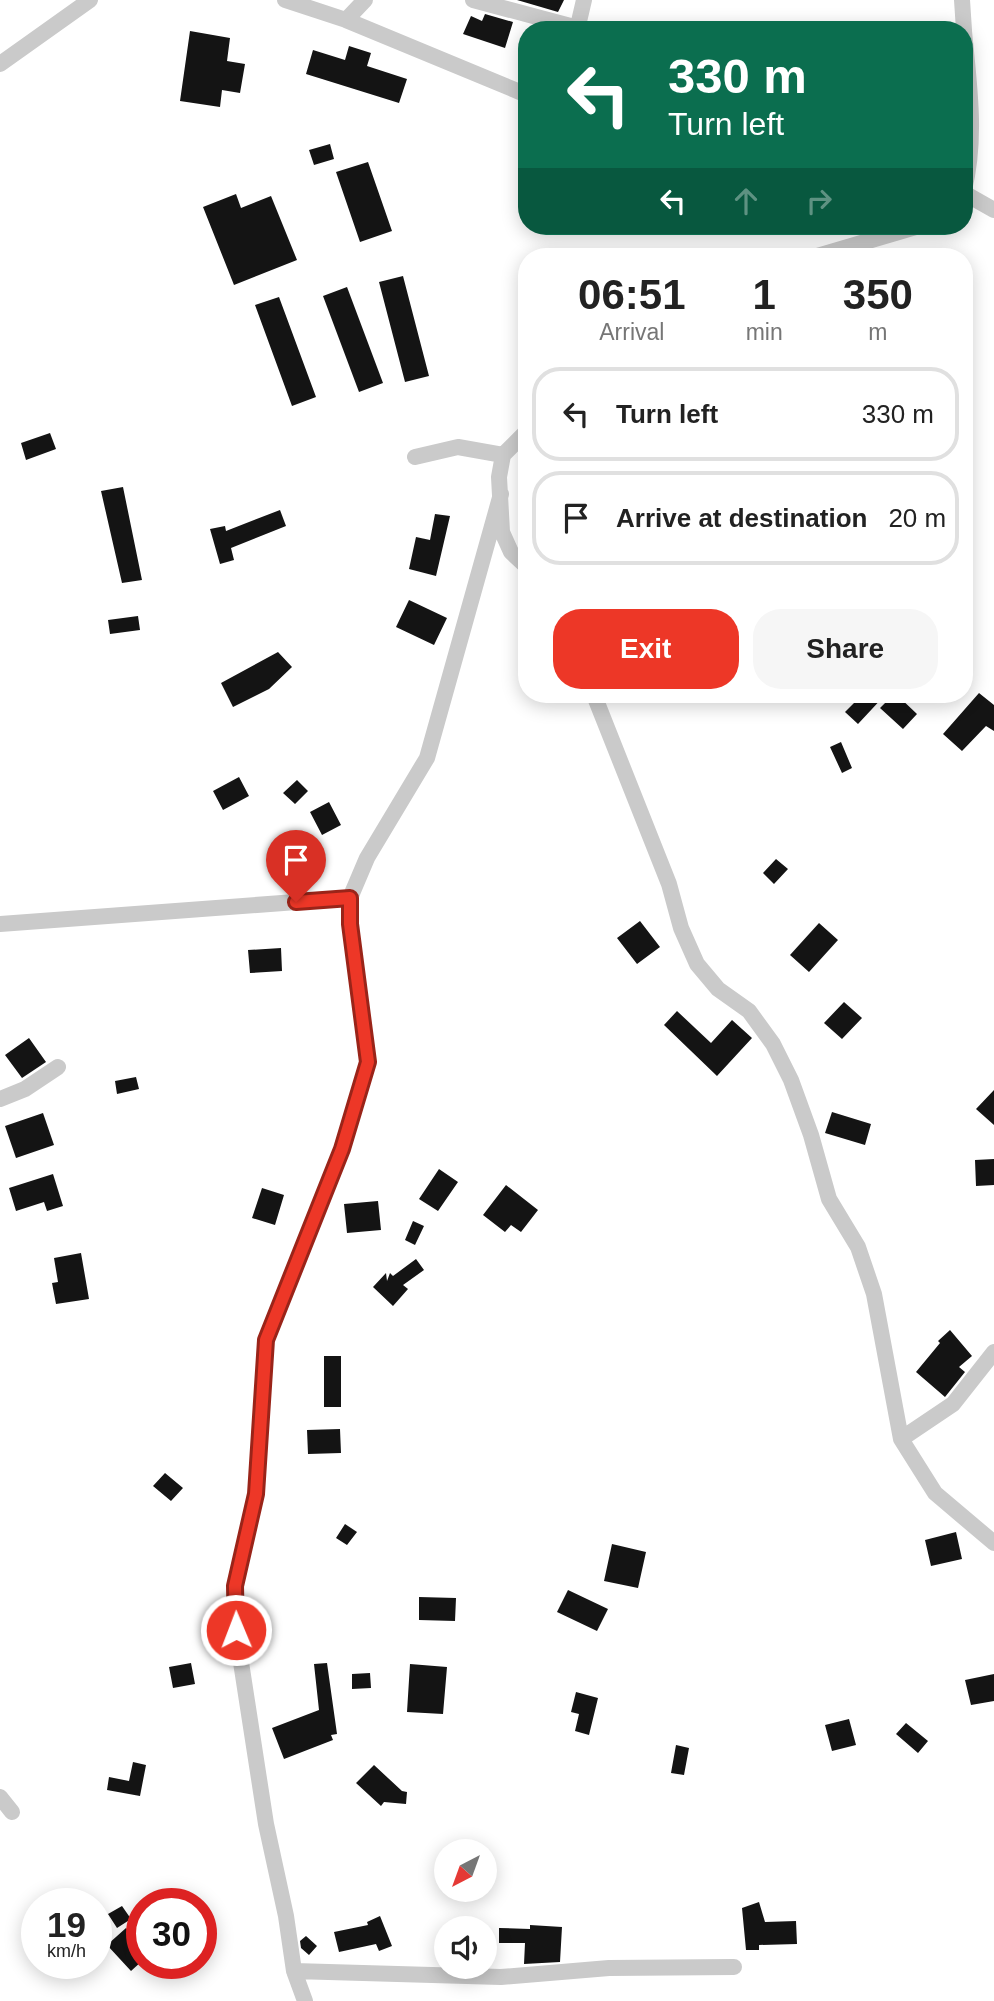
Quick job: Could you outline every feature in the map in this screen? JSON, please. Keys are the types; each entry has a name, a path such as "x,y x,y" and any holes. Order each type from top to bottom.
{"street":[{"path":"0,64 90,0"},
{"path":"285,0 346,20 518,91"},
{"path":"346,20 365,0"},
{"path":"473,0 548,21"},
{"path":"579,21 584,0"},
{"path":"962,0 963,21"},
{"path":"844,248 889,235"},
{"path":"518,439 503,455 499,477 502,532 511,552 518,559"},
{"path":"415,457 457,447 503,455"},
{"path":"304,2001 294,1971 254,1754 236,1630 235,1586 256,1494 266,1340 342,1149 368,1062 350,924 350,898 367,858 427,758 501,494"},
{"path":"597,703 669,884 681,928 697,964 718,989 749,1012 773,1044 791,1080 811,1135 829,1199 858,1247 874,1294 901,1438 934,1493 994,1544"},
{"path":"0,924 350,898"},
{"path":"0,1099 25,1089 58,1067"},
{"path":"901,1438 953,1404 994,1352"},
{"path":"0,1797 12,1812"},
{"path":"294,1971 501,1977 609,1968 734,1967"}],"building":[{"path":"517,0 564,0 558,12"},
{"path":"485,14 513,22 505,48 463,34 471,16 482,21"},
{"path":"190,31 230,38 227,61 245,64 240,93 222,90 220,107 180,101"},
{"path":"349,46 371,53 367,66 407,79 399,103 306,74 313,50 345,60"},
{"path":"330,144 334,159 314,165 309,150"},
{"path":"368,162 392,231 360,242 336,172"},
{"path":"236,194 241,208 271,196 297,260 234,285 203,207"},
{"path":"403,276 429,376 405,382 379,282"},
{"path":"347,287 383,383 359,392 323,296"},
{"path":"279,297 316,397 292,406 255,305"},
{"path":"50,433 56,449 26,460 21,443"},
{"path":"123,487 142,580 122,583 101,491"},
{"path":"280,510 286,526 231,548 234,560 220,564 210,529 225,526 226,531"},
{"path":"435,514 450,516 436,576 409,569 416,537 430,540"},
{"path":"409,600 447,618 434,645 396,627"},
{"path":"138,616 140,630 110,634 108,620"},
{"path":"278,652 292,667 269,689 233,707 221,683"},
{"path":"979,693 994,705 994,731 986,726 962,751 943,734"},
{"path":"854,703 878,703 858,724 845,712"},
{"path":"885,703 905,703 917,714 903,729 880,708"},
{"path":"841,742 852,768 842,773 830,747"},
{"path":"239,777 249,796 223,810 213,791"},
{"path":"297,780 308,791 295,804 283,793"},
{"path":"329,802 341,825 322,835 310,812"},
{"path":"776,859 788,869 774,884 763,873"},
{"path":"640,921 660,947 637,964 617,938"},
{"path":"819,923 838,940 809,972 790,955"},
{"path":"281,948 282,971 250,973 248,950"},
{"path":"844,1002 862,1018 842,1039 824,1023"},
{"path":"677,1011 711,1043 732,1020 752,1038 717,1076 664,1025"},
{"path":"29,1038 46,1062 22,1078 5,1055"},
{"path":"136,1077 139,1089 117,1094 115,1081"},
{"path":"994,1090 994,1125 976,1109"},
{"path":"832,1112 871,1124 865,1145 825,1133"},
{"path":"43,1113 54,1145 16,1158 5,1126"},
{"path":"994,1159 994,1185 976,1186 975,1160"},
{"path":"439,1169 458,1182 438,1211 419,1199"},
{"path":"53,1174 63,1206 47,1211 44,1202 16,1211 9,1188"},
{"path":"506,1185 538,1210 521,1232 511,1225 505,1232 483,1215"},
{"path":"262,1188 284,1195 275,1225 252,1218"},
{"path":"378,1201 381,1230 347,1233 344,1204"},
{"path":"413,1221 424,1226 415,1245 405,1240"},
{"path":"81,1253 89,1299 56,1304 52,1283 58,1282 54,1258"},
{"path":"416,1259 424,1270 403,1285 408,1289 393,1306 373,1287 386,1273 387,1281 390,1273 393,1276"},
{"path":"950,1330 972,1356 959,1367 965,1372 945,1397 916,1372 940,1343 938,1341"},
{"path":"324,1356 341,1356 341,1407 324,1407"},
{"path":"340,1429 341,1453 308,1454 307,1430"},
{"path":"165,1473 183,1488 171,1501 153,1486"},
{"path":"345,1524 357,1532 347,1545 336,1538"},
{"path":"956,1532 962,1559 931,1566 925,1540"},
{"path":"612,1544 646,1552 638,1588 604,1581"},
{"path":"568,1590 608,1609 597,1631 557,1612"},
{"path":"419,1597 456,1598 455,1621 419,1620"},
{"path":"191,1663 195,1684 173,1688 169,1667"},
{"path":"327,1663 337,1734 331,1735 333,1740 284,1759 272,1728 319,1710 314,1664"},
{"path":"410,1664 447,1667 443,1714 407,1712"},
{"path":"370,1673 371,1688 352,1689 352,1674"},
{"path":"994,1674 994,1701 971,1705 965,1680"},
{"path":"576,1692 598,1698 589,1735 575,1731 579,1714 571,1712"},
{"path":"849,1719 856,1745 832,1751 825,1725"},
{"path":"906,1723 928,1741 918,1753 896,1734"},
{"path":"676,1745 689,1748 684,1775 671,1773"},
{"path":"133,1762 146,1765 140,1796 107,1790 109,1777 129,1781"},
{"path":"374,1765 402,1791 407,1792 406,1804 384,1802 381,1806 356,1783"},
{"path":"759,1902 765,1922 796,1921 797,1944 759,1945 759,1950 746,1950 742,1908"},
{"path":"122,1906 126,1912 126,1922 117,1928 112,1920 112,1912"},
{"path":"380,1916 392,1946 379,1951 376,1944 339,1952 334,1932 368,1925 367,1922"},
{"path":"530,1925 562,1927 560,1962 524,1964 525,1943 499,1943 499,1928 530,1929"},
{"path":"126,1928 126,1966 112,1950 112,1941"},
{"path":"306,1936 317,1946 309,1955 301,1948 300,1941"}],"route":[{"path":"236,1630 235,1586 256,1494 262,1437 266,1340 342,1149 368,1062 350,924 350,898 296,902"}]}
